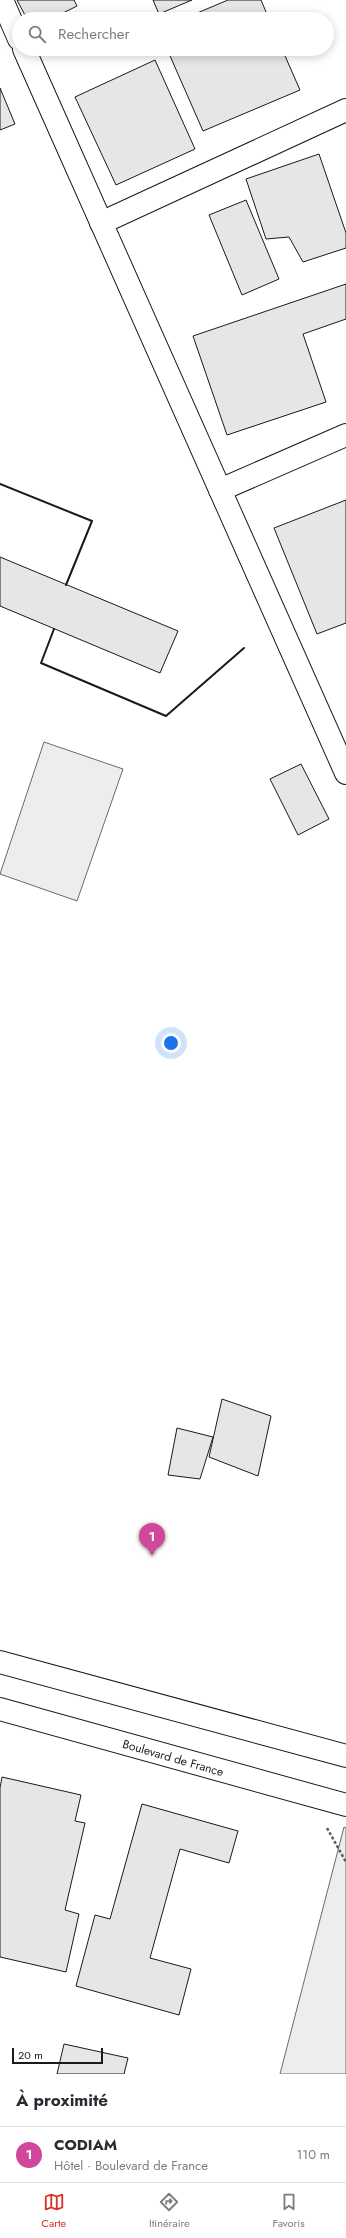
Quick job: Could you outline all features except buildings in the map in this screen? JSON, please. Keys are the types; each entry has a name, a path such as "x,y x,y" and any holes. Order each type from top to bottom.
{"street":[{"path":"2,0 12,22"},
{"path":"27,56 346,773"},
{"path":"101,223 346,110"},
{"path":"220,490 346,435"},
{"path":"0,1662 346,1756"},
{"name":"Boulevard de France","path":"0,1710 346,1805"}],"shaded area":[{"path":"44,742 123,769 77,901 0,874"},
{"path":"344,1827 346,1828 346,2074 280,2074"}],"wall":[{"path":"0,484 92,521 66,585"},
{"path":"54,629 41,663 166,716 244,648"}],"place":[{"name":"CODIAM","path":"152,1556"}]}
